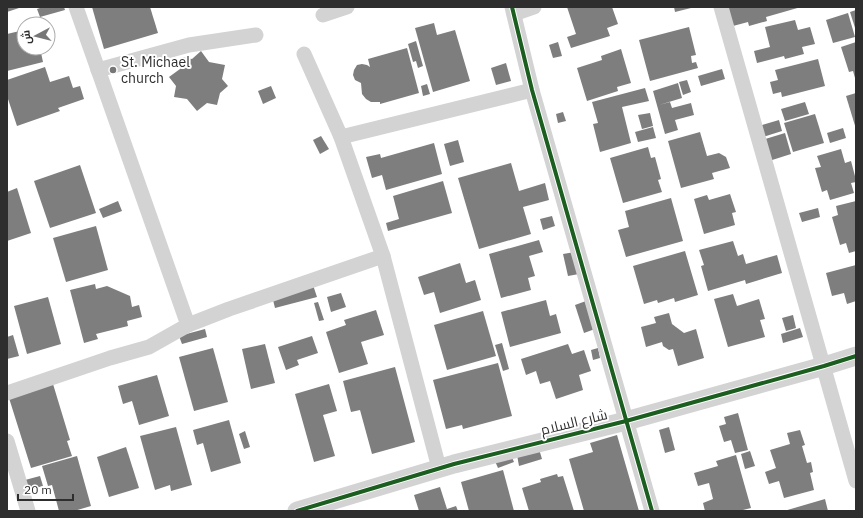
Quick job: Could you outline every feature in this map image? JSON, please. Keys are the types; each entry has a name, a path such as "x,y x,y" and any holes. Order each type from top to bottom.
{"street":[{"path":"76,7 188,325"},
{"path":"323,15 347,7"},
{"path":"534,7 513,10 532,90 652,511"},
{"path":"721,7 856,482"},
{"path":"98,70 189,45 256,35"},
{"path":"304,54 341,137 383,256 439,468"},
{"path":"341,137 532,90"},
{"path":"7,393 110,358 149,347 188,325 229,309 383,256"},
{"name":"شارع السلام","path":"297,511 439,468 626,421 856,356"},
{"path":"7,441 28,511"}],"building":[{"path":"7,7 22,7 7,12"},
{"path":"43,7 64,7 65,10 40,16 37,9"},
{"path":"92,7 150,7 158,33 104,49"},
{"path":"567,7 612,7 618,24 607,28 610,36 571,48 567,37 576,34"},
{"path":"674,7 691,7 691,8 675,12"},
{"path":"801,7 766,17 767,21 749,26 748,22 733,26 728,8"},
{"path":"856,10 856,31 850,12"},
{"path":"848,13 855,37 833,43 826,20"},
{"path":"795,20 798,30 810,27 815,44 802,47 804,54 785,59 784,56 757,63 754,51 770,47 765,27"},
{"path":"434,23 437,35 455,30 470,81 433,92 415,28"},
{"path":"689,27 696,55 691,56 692,63 696,62 698,68 650,81 639,40"},
{"path":"16,32 16,56 42,56 43,62 7,71 7,34"},
{"path":"416,41 423,66 418,68 416,61 413,62 408,44"},
{"path":"558,42 562,56 553,58 549,45"},
{"path":"856,42 855,78 853,71 849,72 841,47"},
{"path":"407,48 419,93 380,104 380,102 371,102 366,99 362,94 361,83 355,80 353,75 357,65 362,64 370,67 368,59"},
{"path":"621,49 631,83 617,87 618,91 587,101 577,68 602,60 601,56"},
{"path":"201,51 209,62 225,65 222,79 228,86 220,93 217,105 207,103 197,111 187,99 174,97 176,86 169,77 180,69 182,57 192,59"},
{"path":"818,59 825,86 782,97 781,92 773,94 770,82 778,80 775,70"},
{"path":"506,63 511,81 496,85 491,68"},
{"path":"45,67 50,82 69,76 73,88 80,86 84,99 58,108 60,111 17,126 7,96 7,80"},
{"path":"722,69 725,79 701,86 698,76"},
{"path":"687,80 691,92 683,95 679,82"},
{"path":"678,83 682,98 659,105 670,102 672,108 691,103 694,115 675,120 678,130 665,134 653,91"},
{"path":"427,84 430,94 423,96 421,86"},
{"path":"271,86 276,98 263,104 258,91"},
{"path":"645,88 649,101 622,107 631,143 600,152 593,124 598,123 592,102"},
{"path":"856,93 856,129 846,96"},
{"path":"805,102 809,114 785,121 781,109"},
{"path":"563,112 566,121 558,123 556,114"},
{"path":"650,113 653,126 642,129 638,115"},
{"path":"815,114 824,143 793,152 784,123"},
{"path":"779,120 782,131 763,137 759,126"},
{"path":"653,127 656,138 638,142 635,132"},
{"path":"843,128 846,138 830,143 827,133"},
{"path":"700,132 707,156 719,153 726,157 730,168 712,173 714,179 681,188 668,141"},
{"path":"785,133 791,154 769,161 762,140"},
{"path":"321,136 329,149 320,154 313,140"},
{"path":"458,140 464,162 450,166 444,144"},
{"path":"434,143 442,174 386,190 382,175 372,178 366,157 380,154 381,158"},
{"path":"648,147 651,158 655,157 661,179 658,180 662,192 623,203 610,158"},
{"path":"841,149 845,163 851,161 856,180 856,182 851,183 854,193 830,200 827,190 822,192 815,168 821,167 817,156"},
{"path":"511,163 519,191 545,183 549,200 523,207 531,234 479,249 458,178"},
{"path":"80,165 96,213 50,228 34,181"},
{"path":"443,181 452,213 388,231 386,223 399,219 393,196"},
{"path":"17,188 31,233 7,241 7,192"},
{"path":"730,194 736,212 732,213 735,225 704,234 694,199 707,195 709,200"},
{"path":"671,198 683,241 626,257 618,230 629,227 625,211"},
{"path":"118,201 122,211 103,218 99,209"},
{"path":"856,201 856,251 849,253 846,243 840,245 832,217 838,215 836,206"},
{"path":"818,208 820,217 802,222 799,213"},
{"path":"552,216 555,226 543,230 540,219"},
{"path":"96,226 108,270 66,282 53,238"},
{"path":"539,240 543,252 529,256 535,276 528,278 531,290 501,298 489,254"},
{"path":"733,241 738,256 743,254 746,264 777,255 782,273 746,284 745,280 708,291 701,266 704,265 699,250"},
{"path":"685,251 698,295 675,302 674,298 658,303 657,300 644,304 633,266"},
{"path":"575,252 579,274 568,276 563,254"},
{"path":"460,263 466,283 475,280 481,300 440,313 434,292 424,295 418,277"},
{"path":"856,265 856,301 847,304 844,293 832,296 826,273"},
{"path":"95,284 96,289 107,286 130,296 132,307 139,305 142,317 127,321 128,326 96,334 98,339 84,343 70,290"},
{"path":"313,285 317,297 275,308 272,296"},
{"path":"341,293 346,307 331,312 327,297"},
{"path":"733,294 737,306 759,299 765,319 760,320 765,337 728,347 714,299"},
{"path":"48,297 61,344 27,354 14,306"},
{"path":"546,300 550,316 556,314 561,333 510,347 501,312"},
{"path":"586,301 595,329 584,333 575,305"},
{"path":"318,302 324,320 319,321 314,303"},
{"path":"376,310 384,335 361,342 368,364 339,373 326,332 346,325 344,320"},
{"path":"483,311 496,356 447,370 434,325"},
{"path":"669,313 672,324 684,333 696,329 704,358 678,366 673,349 669,350 663,346 662,342 646,347 641,327 656,323 654,317"},
{"path":"793,315 796,328 786,331 782,318"},
{"path":"800,328 803,337 783,343 781,334"},
{"path":"205,329 207,337 182,344 179,336"},
{"path":"13,335 19,356 7,359 7,337"},
{"path":"312,336 318,353 297,360 299,365 286,370 278,347"},
{"path":"502,343 509,369 503,371 495,345"},
{"path":"265,344 275,383 251,389 242,349"},
{"path":"568,344 572,354 584,350 591,371 579,375 583,390 556,399 550,381 540,384 536,371 526,375 521,359"},
{"path":"213,348 228,402 194,411 179,357"},
{"path":"598,348 600,358 593,360 591,350"},
{"path":"498,363 512,416 463,429 462,425 446,429 433,380"},
{"path":"395,367 415,442 372,454 360,410 351,412 343,381"},
{"path":"157,375 169,416 139,425 132,401 123,404 118,386"},
{"path":"53,384 70,440 67,441 72,456 31,468 9,398"},
{"path":"329,384 337,411 323,415 335,456 314,462 295,394"},
{"path":"738,413 748,450 735,453 731,440 724,442 719,426 726,424 724,417"},
{"path":"229,420 241,463 211,472 203,443 197,445 193,430"},
{"path":"176,427 192,485 171,491 170,485 155,490 140,436"},
{"path":"669,427 675,450 665,453 659,430"},
{"path":"800,430 805,445 802,446 807,463 811,462 813,472 810,473 814,490 784,498 779,481 769,484 765,472 776,468 770,450 790,444 787,433"},
{"path":"245,431 250,447 244,449 239,434"},
{"path":"617,435 639,511 584,511 569,459 593,452 590,443"},
{"path":"126,447 139,488 109,497 97,457"},
{"path":"539,449 542,459 519,466 517,455"},
{"path":"750,451 755,466 745,469 741,454"},
{"path":"510,453 514,462 498,468 494,459"},
{"path":"736,455 751,508 739,511 705,511 703,503 713,499 709,483 698,486 694,473 718,466 716,461"},
{"path":"77,456 91,506 74,511 59,511 52,485 48,486 42,466"},
{"path":"503,470 514,511 469,511 461,482"},
{"path":"557,474 558,477 563,476 574,511 529,511 522,488 541,482 540,479"},
{"path":"40,476 43,486 28,490 25,480"},
{"path":"440,487 447,509 456,506 458,511 419,511 414,495"},
{"path":"825,499 828,511 784,511"}],"cycle path":[{"path":"512,7 532,90 652,511"},
{"path":"297,511 454,464 626,421 856,356"}],"place":[{"name":"St. Michael church","path":"113,70"}]}
